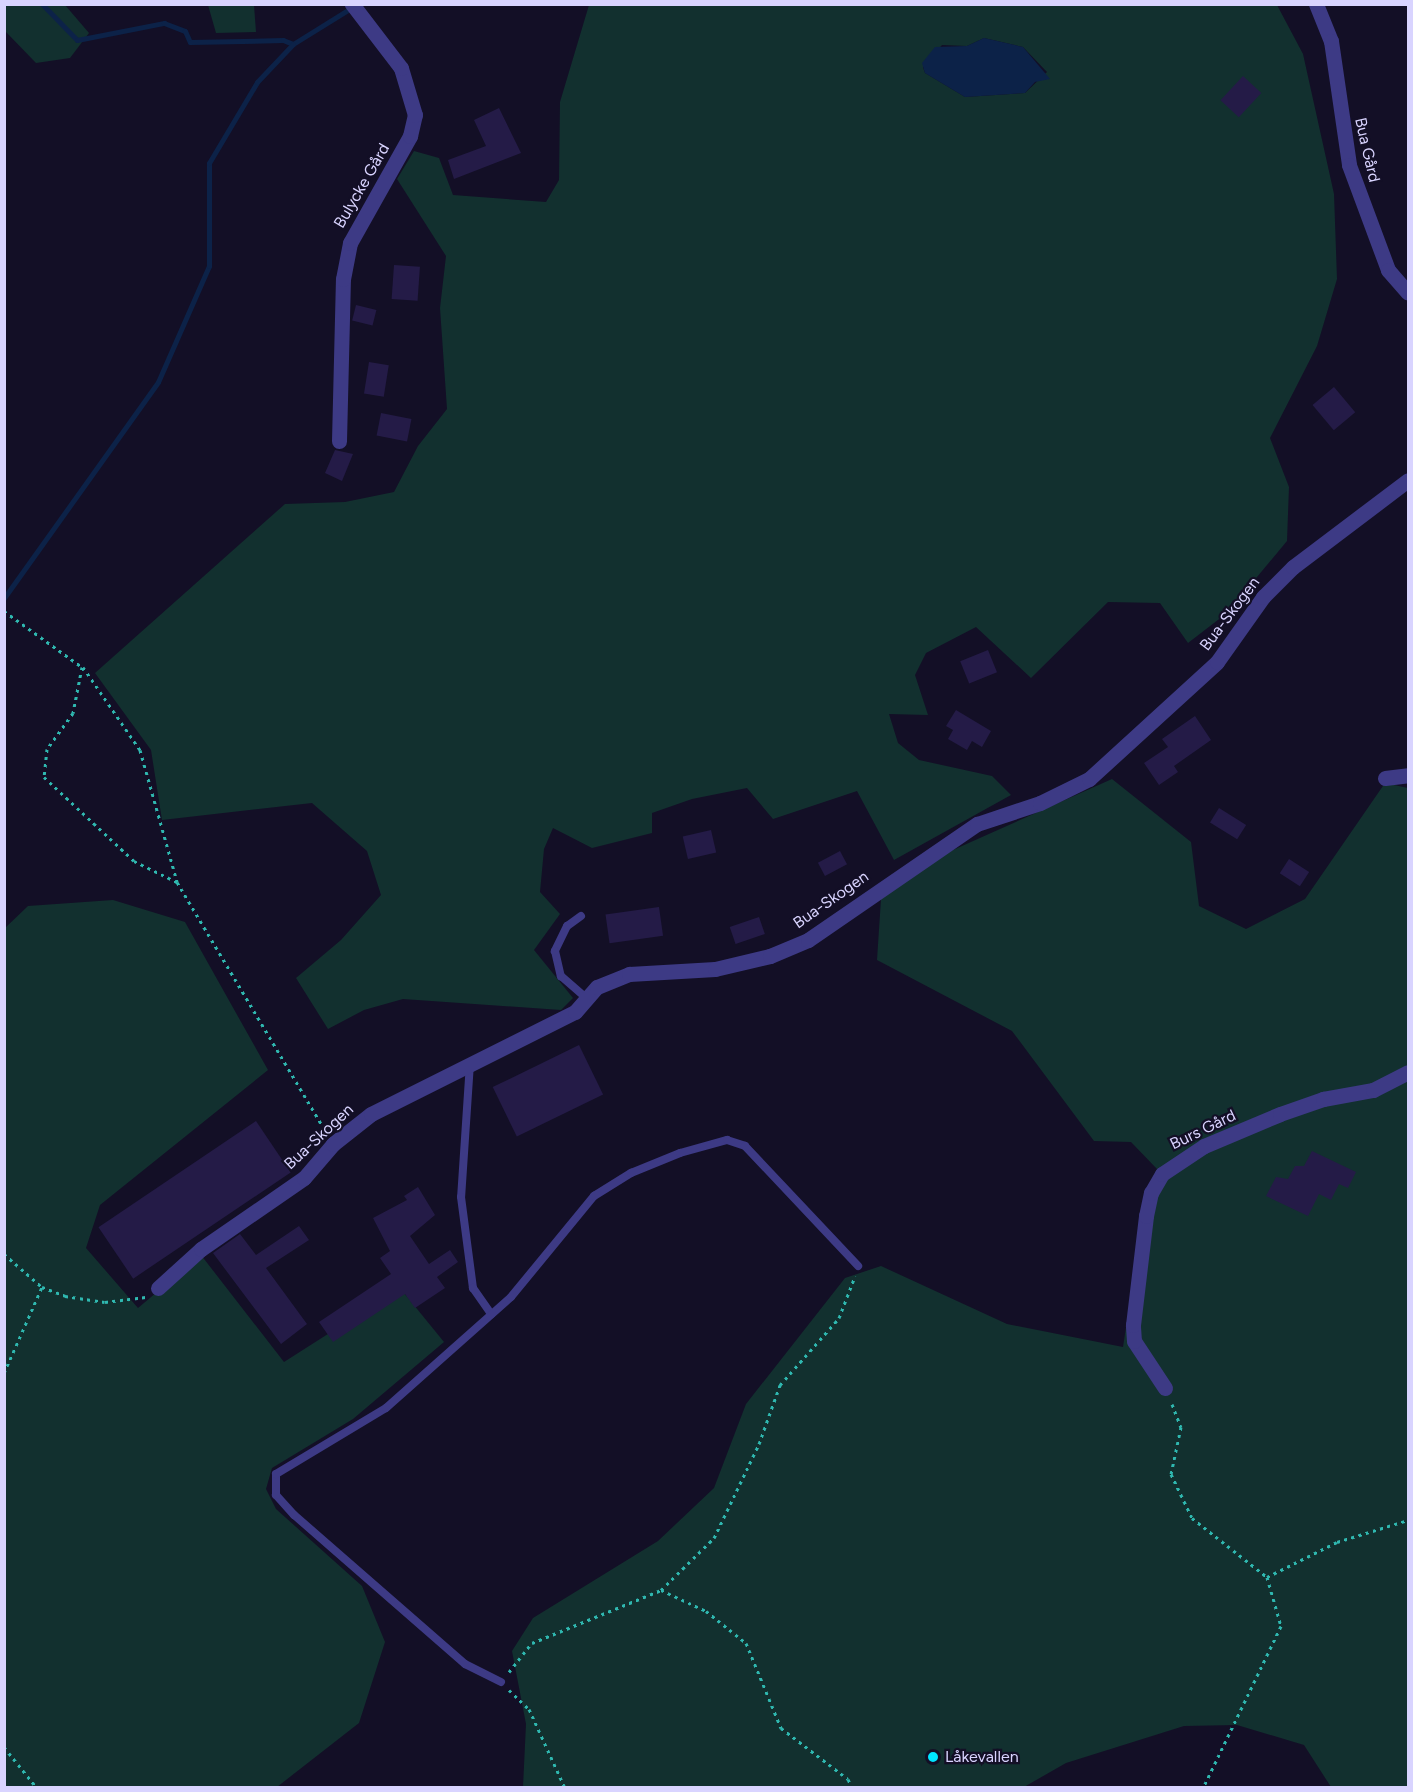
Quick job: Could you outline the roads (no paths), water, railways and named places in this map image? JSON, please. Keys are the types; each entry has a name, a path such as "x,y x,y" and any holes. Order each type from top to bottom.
{"street":[{"name":"Bulycke Gård","path":"339,441 340,329 348,252 410,136 415,115 401,68 352,4"},
{"name":"Bua Gård","path":"1316,4 1331,41 1349,165 1388,270 1408,293"},
{"name":"Bua-Skogen","path":"158,1288 201,1249 304,1178 333,1144 371,1113 470,1062 576,1012 597,987 629,974 715,969 770,956 808,940 977,824 1040,803 1089,779 1217,663 1263,597 1293,567 1408,480"},
{"path":"1385,778 1408,775"},
{"name":"Burs Gård","path":"1165,1388 1134,1341 1133,1325 1146,1216 1151,1193 1162,1174 1204,1146 1280,1114 1323,1099 1373,1090 1408,1072"}],"lane":[{"path":"581,916 560,935 555,957 561,976 587,999"},
{"path":"470,1062 461,1197 473,1288 491,1314"},
{"path":"501,1682 465,1664 294,1515 276,1495 273,1480 282,1467 375,1417 531,1276 594,1196 654,1163 727,1140 745,1146 858,1266"}],"water":[{"path":"984,38 1023,47 1050,79 1035,82 1025,93 965,97 925,73 922,63 935,47 967,46"}],"waterway":[{"path":"42,4 77,40 164,23 185,31 190,42 283,40 293,44 351,8"},
{"path":"4,598 158,382 209,266 209,163 257,82 293,44"}],"place":[{"name":"Låkevallen","path":"933,1757"}]}
